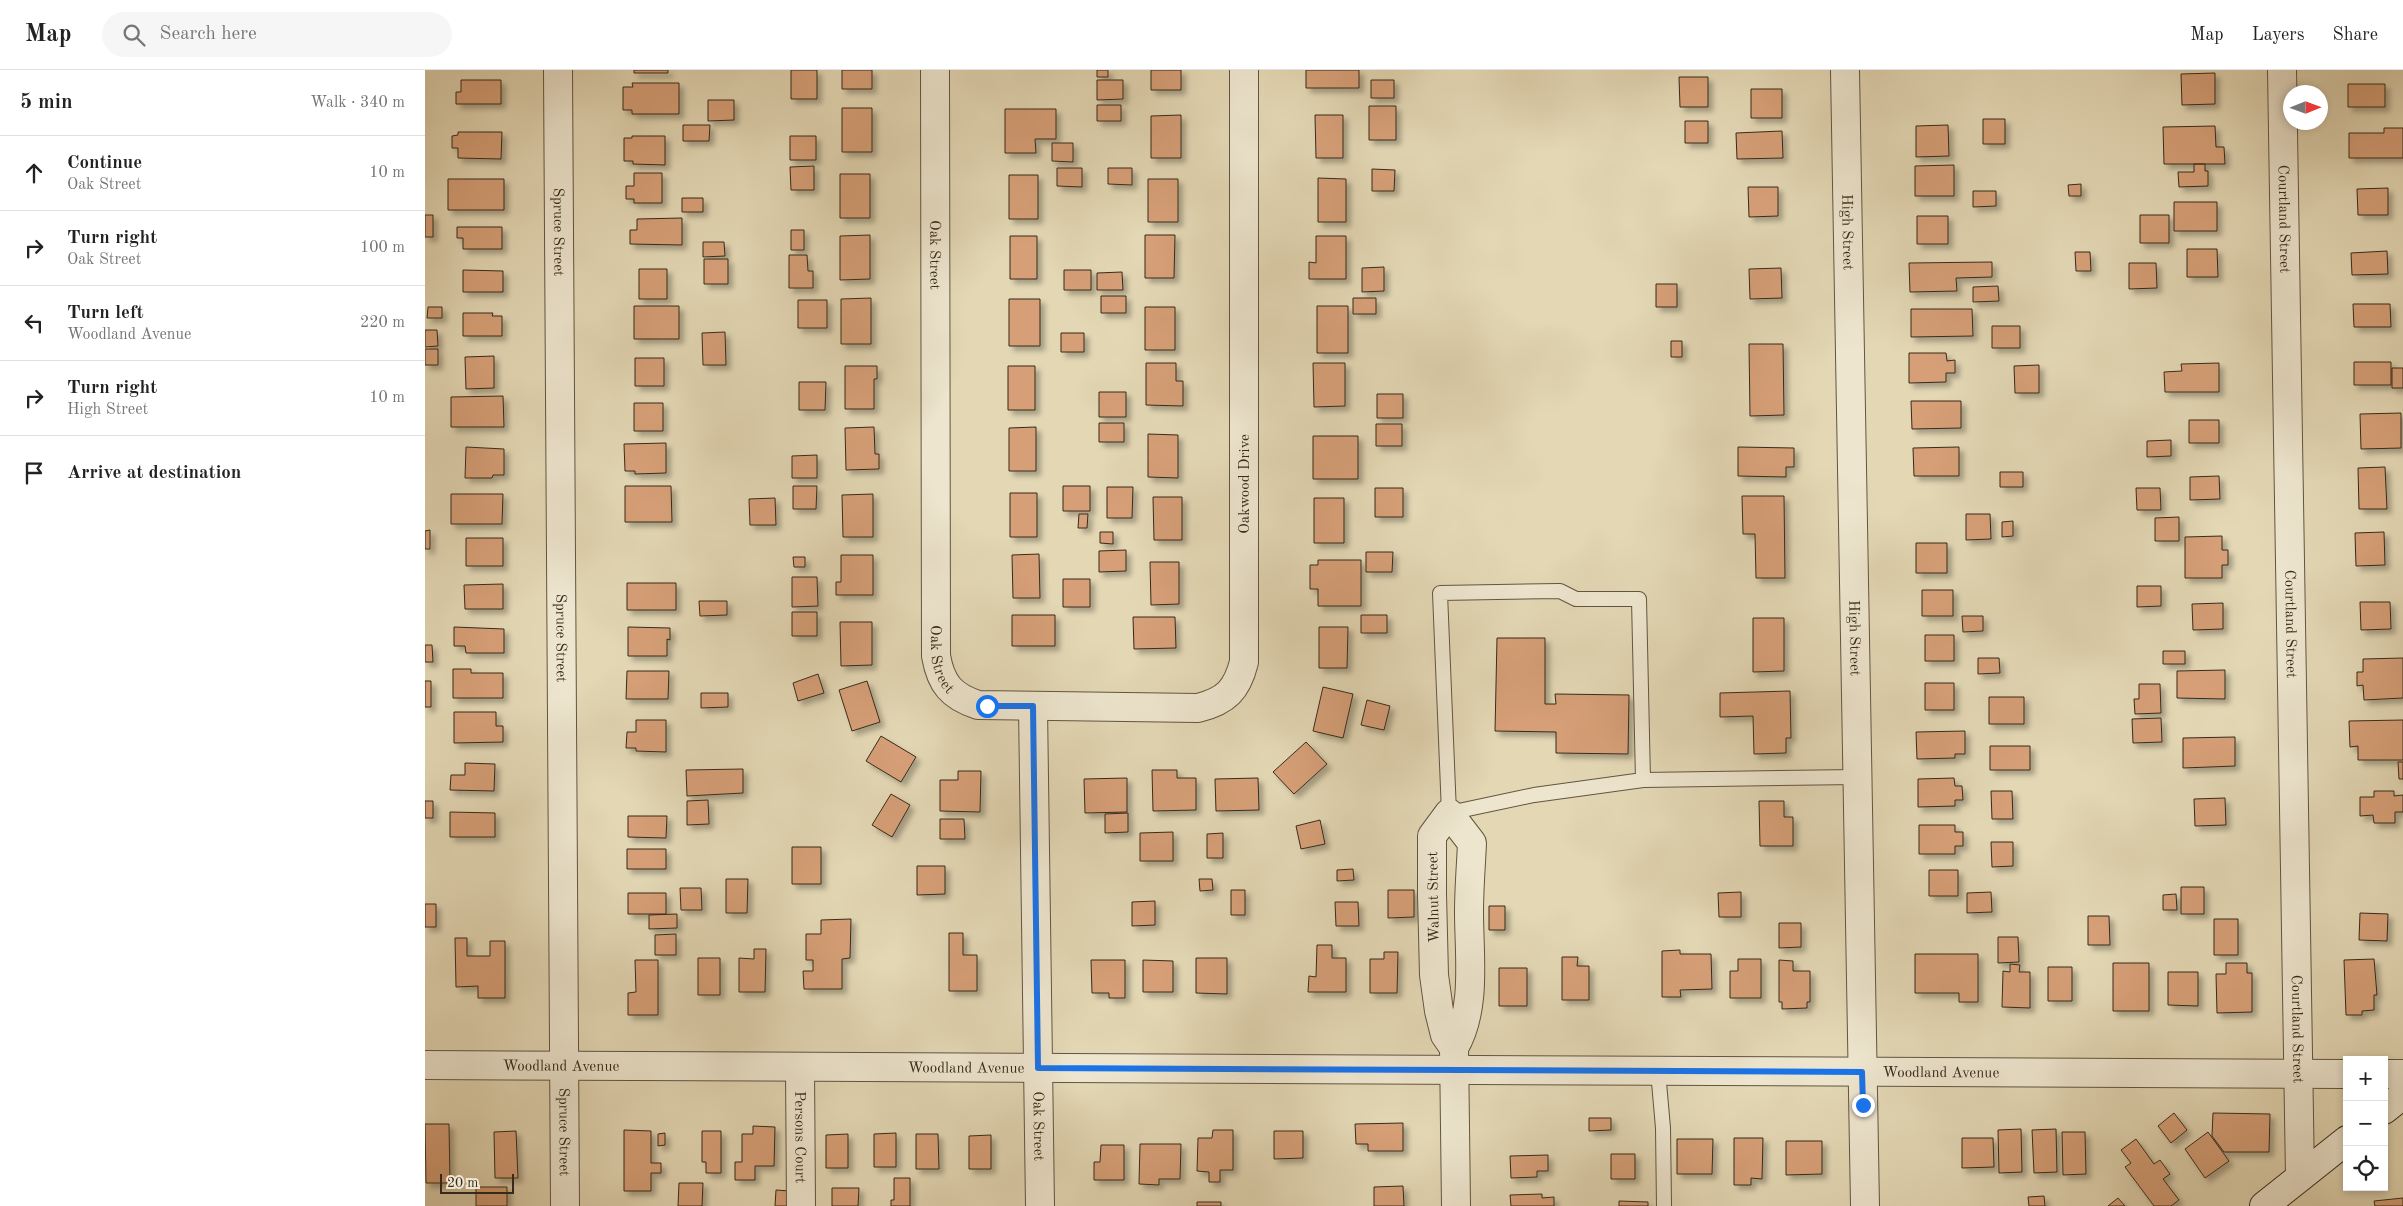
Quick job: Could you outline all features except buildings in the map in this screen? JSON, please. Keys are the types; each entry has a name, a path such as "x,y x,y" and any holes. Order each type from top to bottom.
{"street":[{"name":"Spruce Street","path":"558,70 565,1206"},
{"name":"Oak Street","path":"935,70 936,656 939,673 948,688 961,699 978,705 1033,706 1040,1206"},
{"name":"Oakwood Drive","path":"1033,706 1198,708 1215,703 1229,693 1240,679 1244,662 1244,70"},
{"name":"High Street","path":"1845,70 1865,1206"},
{"name":"Courtland Street","path":"2282,70 2300,1177"},
{"name":"Walnut Street","path":"1454,1059 1439,1011 1434,975 1432,894 1432,836 1449,813 1472,843 1467,1014 1454,1059 1456,1206"},
{"name":"Woodland Avenue","path":"425,1065 1038,1068 1454,1059 1658,1071 2343,1074"},
{"name":"Persons Court","path":"800,1067 801,1206"},
{"path":"2388,1080 2399,1095"},
{"path":"2269,1204 2343,1143"}],"lane":[{"path":"1643,780 1639,599 1576,599 1560,591 1441,593 1449,813 1534,795 1643,780 1857,777"},
{"path":"1658,1071 1663,1128 1664,1206"}],"route":[{"path":"987,706 1033,706 1038,1068 1862,1072 1863,1105"}]}
